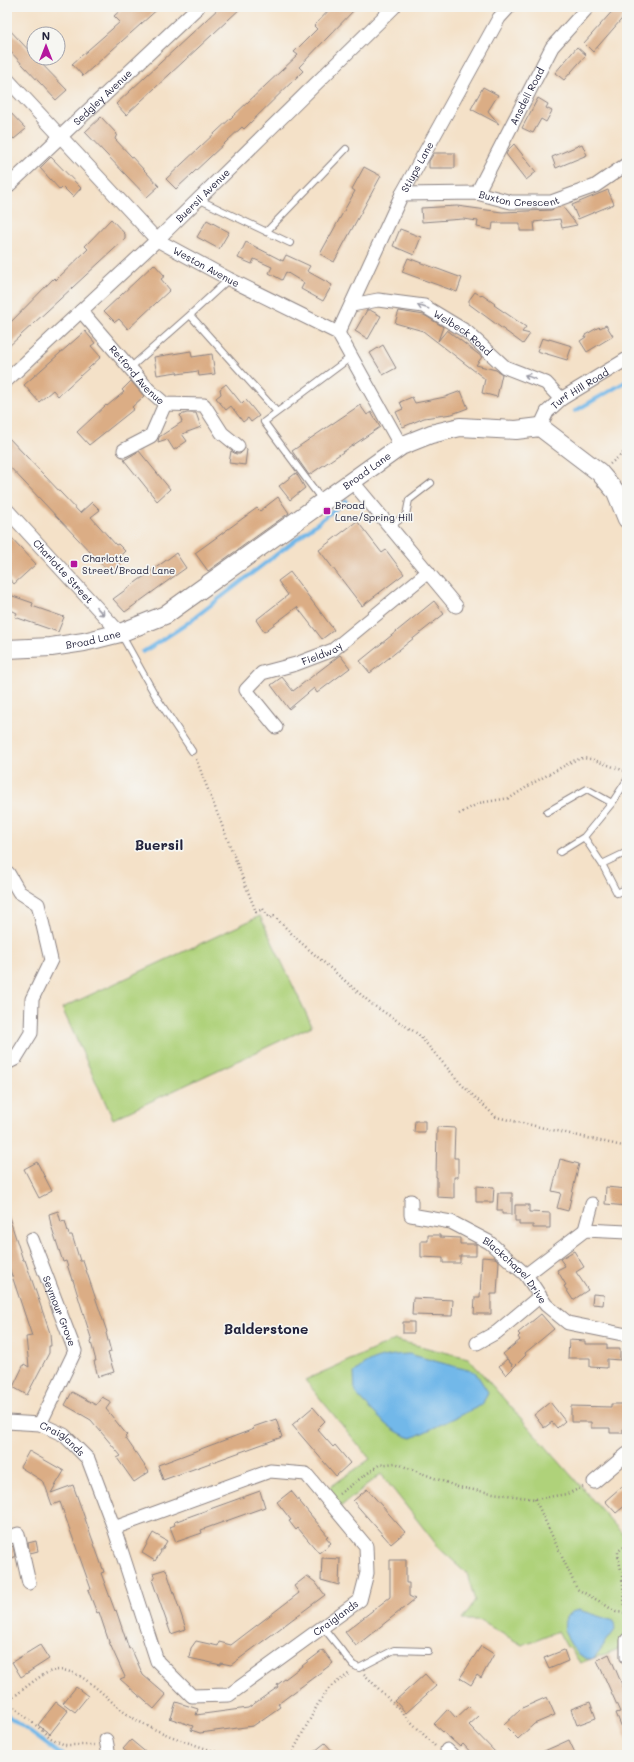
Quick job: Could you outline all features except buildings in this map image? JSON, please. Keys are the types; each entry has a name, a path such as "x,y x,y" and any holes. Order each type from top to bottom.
{"main road":[{"name":"Broad Lane","path":"7,649 51,647 84,642 120,633 165,614 351,480 401,446 431,434 460,428 516,430 540,427"},
{"path":"540,427 599,472 616,492 627,519"}],"street":[{"name":"Sedgley Avenue","path":"7,187 198,7"},
{"name":"Buersil Avenue","path":"7,380 157,240 394,7"},
{"name":"Stiups Lane","path":"338,333 402,194 500,18 509,7"},
{"name":"Ansdell Road","path":"477,193 552,47 588,7"},
{"name":"Weston Avenue","path":"7,79 157,240 229,279 338,333"},
{"name":"Buxton Crescent","path":"402,194 477,193 510,202 551,202 595,186 627,164"},
{"name":"Welbeck Road","path":"352,304 378,300 424,306 467,332 505,367 546,383 561,399"},
{"name":"Retford Avenue","path":"81,311 148,389 165,404 204,405 222,433 238,446"},
{"path":"338,333 401,446"},
{"name":"Turf Hill Road","path":"540,427 547,412 561,399 627,359"},
{"path":"124,450 151,436 165,404"},
{"path":"351,480 391,526 456,606"},
{"name":"Charlotte Street","path":"9,515 120,633"},
{"name":"Fieldway","path":"276,727 246,690 256,679 262,673 296,664 333,650 428,572"},
{"path":"7,1063 15,1059 30,1033 32,999 51,960 38,904 19,892 8,873"},
{"name":"Blackchapel Drive","path":"411,1201 411,1215 451,1222 489,1242 526,1275 546,1305 568,1323 627,1335"},
{"path":"526,1275 585,1230 592,1204"},
{"path":"585,1230 627,1232"},
{"name":"Seymour Grove","path":"32,1239 75,1351 40,1424"},
{"path":"477,1343 497,1332 539,1296"},
{"name":"Craiglands","path":"7,1422 40,1424 64,1435 88,1459 114,1528 157,1662 192,1696 230,1695 360,1600 367,1572 366,1546 306,1474 270,1471 114,1528"},
{"path":"594,1482 627,1454"},
{"path":"7,1538 18,1534 30,1583"},
{"path":"627,1640 627,1657"}],"lane":[{"path":"266,232 346,149"},
{"path":"198,199 290,244"},
{"path":"130,368 229,279"},
{"path":"190,314 277,412"},
{"path":"323,500 264,422 351,357"},
{"path":"391,526 406,515 409,500 431,483"},
{"path":"120,633 155,695 192,751"},
{"path":"560,852 584,837 612,803 627,780"},
{"path":"547,812 587,788 612,803"},
{"path":"584,837 602,864 617,893 627,888"},
{"path":"602,864 627,852"},
{"path":"323,1627 353,1665 358,1668 370,1664 394,1650 428,1651"}],"path":[{"path":"599,472 627,450"},
{"path":"192,751 256,912 263,909 269,918 274,916 299,941 373,1005 418,1034 462,1085 496,1117 627,1147"},
{"path":"459,814 479,803 510,798 546,776 583,758 591,759 627,772"},
{"path":"328,1501 379,1465 395,1463 458,1488 535,1499 567,1494 594,1482"},
{"path":"535,1499 571,1580 577,1589 616,1612 627,1612 623,1604 624,1589 618,1560 618,1551 627,1545"},
{"path":"291,1755 318,1704 330,1686 358,1668 438,1748 449,1752"},
{"path":"107,1747 65,1745 51,1738 7,1702 52,1671 64,1671 85,1680 123,1712 146,1726 169,1736 224,1755"}],"green space":[{"path":"260,916 312,1026 113,1119 62,1008"},
{"path":"395,1340 468,1358 627,1539 627,1631 625,1633 622,1648 580,1663 570,1648 567,1647 558,1631 522,1645 479,1620 462,1620 475,1601 467,1573 440,1549 381,1474 340,1507 326,1490 370,1459 305,1380"}],"water":[{"path":"409,1354 475,1372 488,1392 482,1405 412,1438 388,1426 355,1393 354,1373 366,1363 373,1360 386,1356"},
{"path":"579,1610 614,1621 615,1630 594,1658 588,1659 582,1656 575,1650 566,1635 564,1626 566,1619 571,1612"}],"waterway":[{"path":"575,411 627,381"},
{"path":"143,652 185,625 346,501"},
{"path":"7,1715 58,1753 64,1755"}],"place":[{"name":"Broad Lane/Spring Hill","path":"327,511"},
{"name":"Charlotte Street/Broad Lane","path":"74,564"}],"district":[{"name":"Buersil","path":"159,844"},
{"name":"Balderstone","path":"266,1328"}]}
